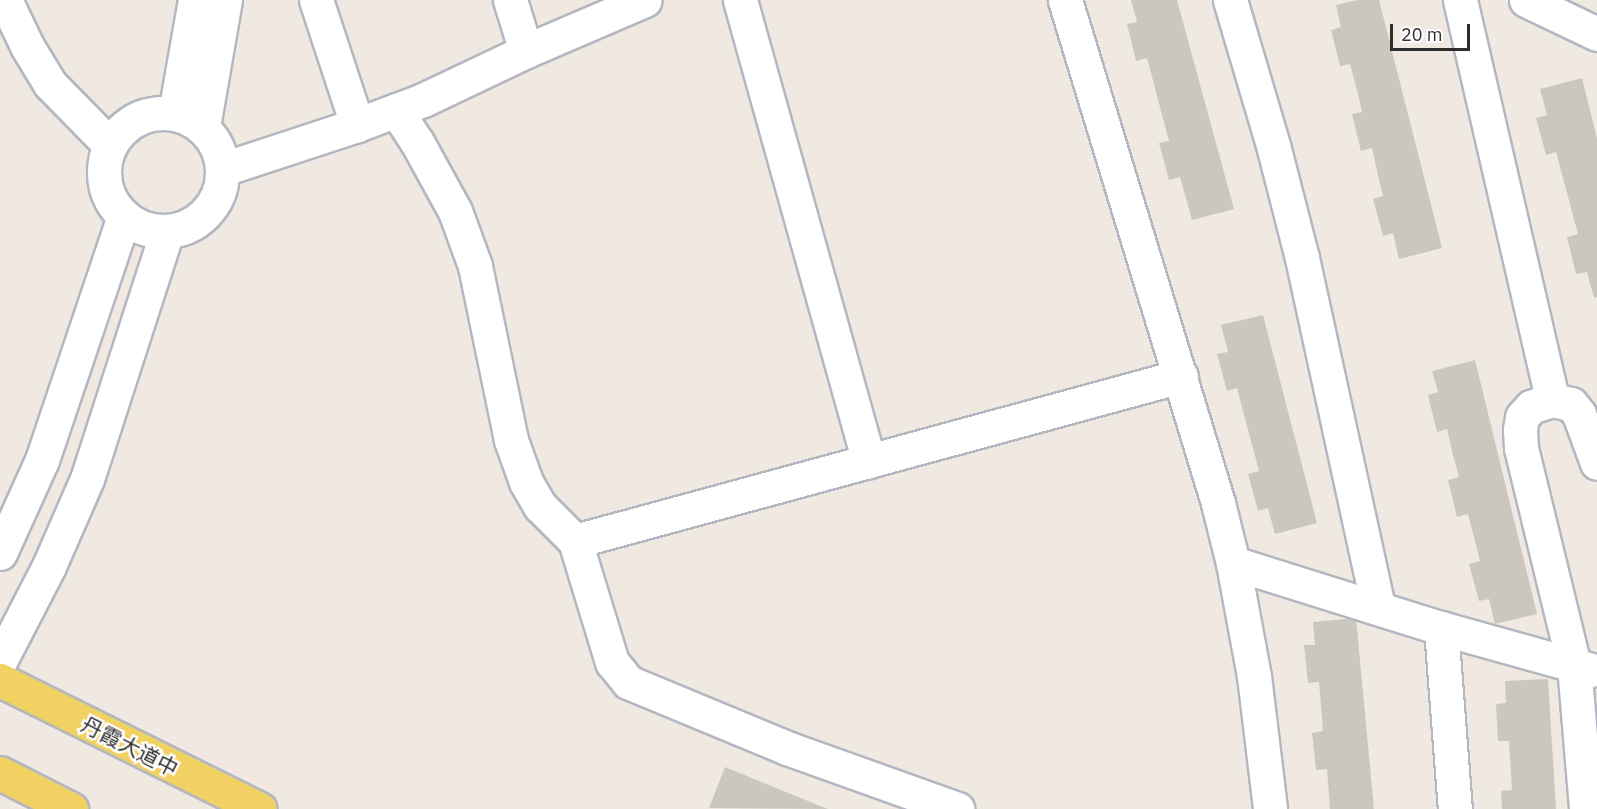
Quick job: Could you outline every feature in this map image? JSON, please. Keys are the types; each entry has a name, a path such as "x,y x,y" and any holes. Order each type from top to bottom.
{"main road":[{"name":"丹霞大道中","path":"0,680 260,809"},
{"path":"0,773 42,801 70,809"}],"street":[{"path":"5,0 27,46 50,84 110,145"},
{"path":"189,120 195,0"},
{"path":"189,120 225,0"},
{"path":"316,0 357,125"},
{"path":"510,0 526,51"},
{"path":"223,168 357,125 396,110 645,0"},
{"path":"741,0 869,461"},
{"path":"1065,0 1181,376 1233,563 1254,676 1270,809"},
{"path":"1230,0 1274,149 1302,258 1378,608"},
{"path":"1460,0 1552,400"},
{"path":"1526,0 1597,34"},
{"path":"396,110 417,142 455,211 471,255 511,440 526,482 540,506 575,541 612,662 628,682 787,748 957,809"},
{"path":"144,115 189,120 213,139 223,168 222,184 208,212 196,222 167,232 151,231 124,217 114,205 104,176 110,145 118,132 144,115"},
{"path":"2,541 42,460 124,217"},
{"path":"0,662 49,566 87,479 167,232"},
{"path":"575,541 1181,376"},
{"path":"1586,809 1586,668 1521,448 1522,417 1531,407 1552,400 1571,404 1579,414 1597,463"},
{"path":"1233,563 1441,628 1586,668"},
{"path":"1441,628 1455,809"}],"building":[{"path":"1131,0 1177,0 1234,209 1192,220 1180,177 1169,180 1159,143 1169,141 1147,58 1136,61 1127,24 1137,22"},
{"path":"1358,0 1379,0 1442,248 1399,259 1393,233 1383,236 1373,199 1383,196 1372,148 1361,151 1352,114 1362,112 1357,90 1350,64 1340,66 1331,30 1341,27 1336,5"},
{"path":"1582,78 1597,138 1597,297 1594,298 1587,272 1576,274 1567,237 1578,234 1556,152 1546,155 1536,118 1547,115 1540,89"},
{"path":"1263,315 1317,523 1275,534 1268,508 1258,511 1248,474 1259,471 1237,388 1227,391 1217,354 1228,352 1221,325"},
{"path":"1475,360 1537,614 1495,624 1489,599 1479,601 1469,564 1480,561 1468,514 1457,517 1448,480 1459,477 1447,429 1437,432 1428,395 1438,392 1432,371"},
{"path":"1356,618 1374,809 1330,809 1327,769 1316,770 1312,733 1323,731 1319,682 1308,683 1304,645 1315,645 1313,622"},
{"path":"1548,679 1556,809 1502,809 1501,791 1512,790 1509,741 1498,741 1496,704 1506,703 1505,681"},
{"path":"725,767 808,801 828,809 709,808"}]}
